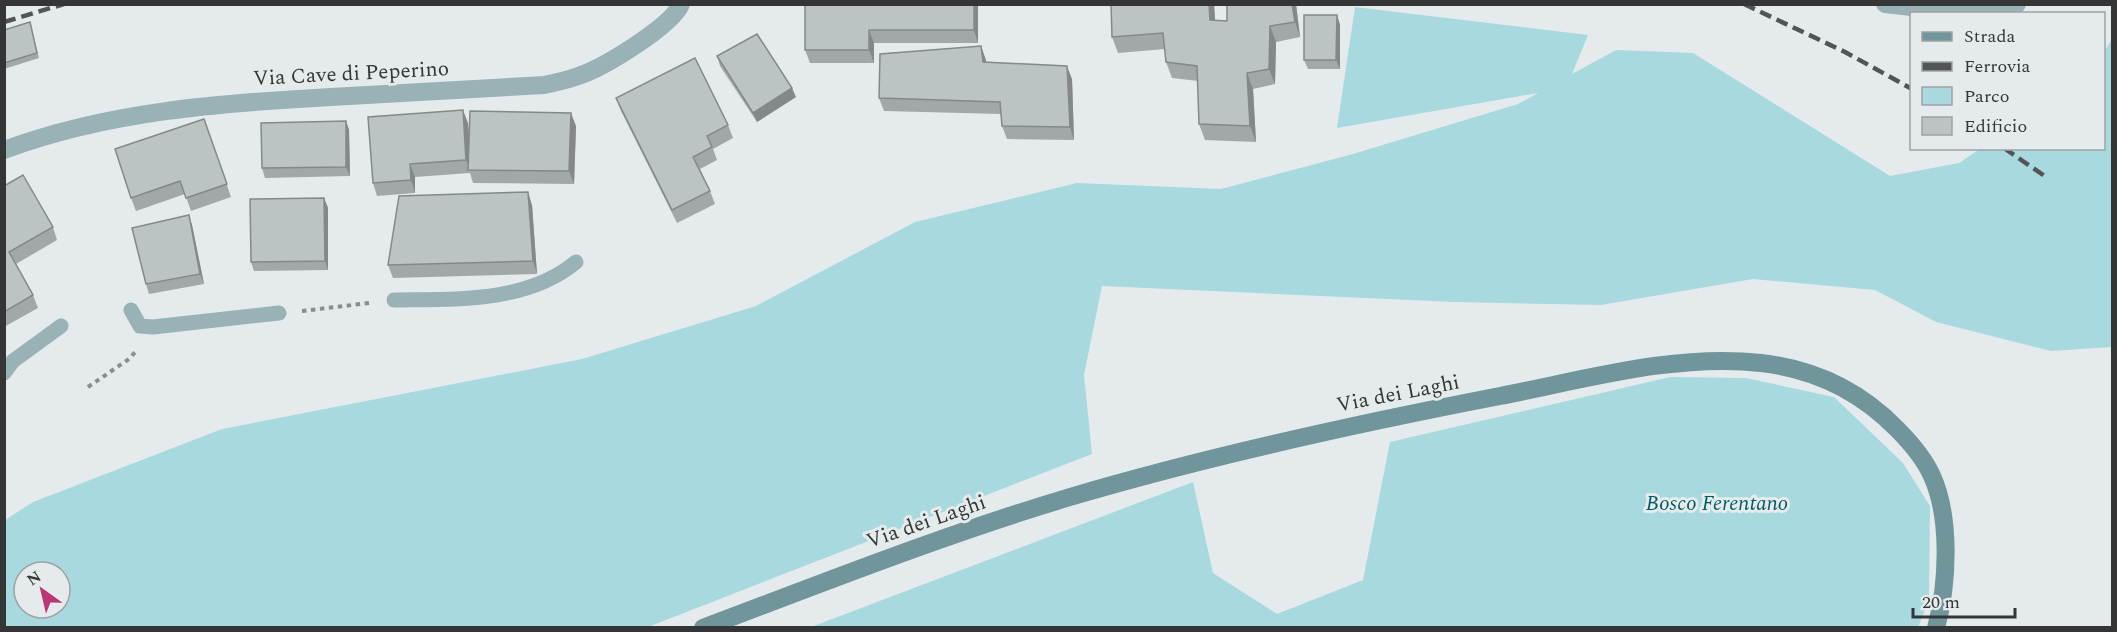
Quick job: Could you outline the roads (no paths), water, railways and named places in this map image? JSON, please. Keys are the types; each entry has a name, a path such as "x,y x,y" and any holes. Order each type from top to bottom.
{"main road":[{"name":"Via dei Laghi","path":"703,627 975,527 1158,472 1356,424 1640,369 1731,361 1780,365 1814,374 1843,386 1882,414 1914,446 1931,474 1945,522 1942,602 1936,627"}],"street":[{"name":"Via Cave di Peperino","path":"4,150 90,124 201,106 544,85 594,70 666,22 679,10 681,4"},
{"path":"1885,4 1956,12"},
{"path":"1980,12 1995,11 2017,4"}],"lane":[{"path":"394,300 475,297 520,290 562,274 576,262"},
{"path":"131,310 140,326 153,327 279,313"},
{"path":"4,373 13,361 60,326"}],"railway":[{"path":"4,22 64,4"},
{"path":"1744,4 1845,52 1910,88"},
{"path":"2007,150 2046,177"}],"park label":[{"name":"Bosco Ferentano","path":"1717,503"}]}
